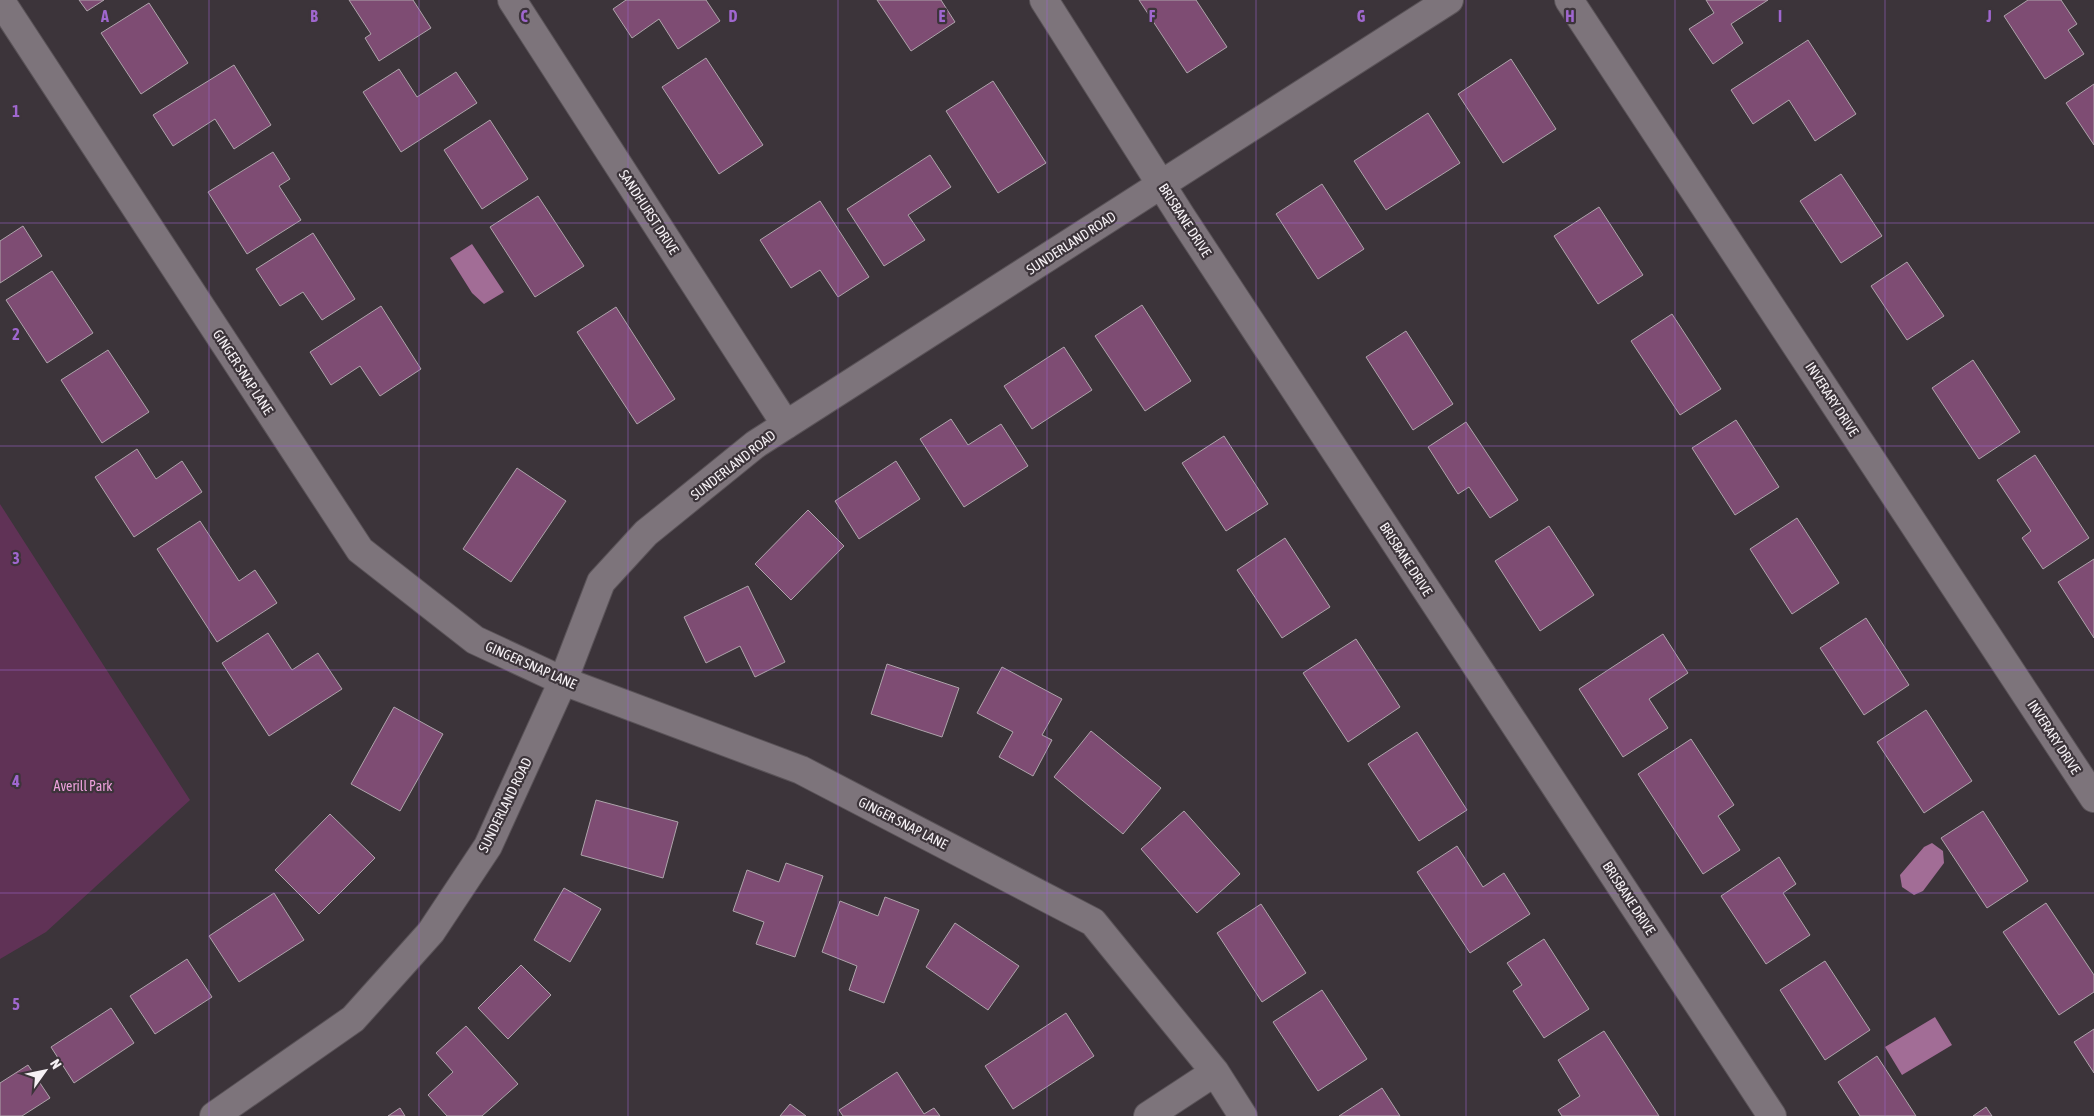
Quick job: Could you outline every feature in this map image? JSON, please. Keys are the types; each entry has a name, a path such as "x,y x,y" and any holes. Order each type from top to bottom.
{"street":[{"name":"GINGER SNAP LANE","path":"0,0 360,550 475,640 563,681 801,770 1093,922 1215,1072 1243,1116"},
{"name":"SANDHURST DRIVE","path":"512,0 786,424"},
{"name":"BRISBANE DRIVE","path":"1044,0 1161,184 1772,1116"},
{"name":"SUNDERLAND ROAD","path":"214,1116 242,1109 353,1019 431,932 488,846 563,681 601,582 646,533 756,444 786,424 1449,0"},
{"name":"INVERARY DRIVE","path":"1569,0 2094,798"},
{"path":"1148,1116 1215,1072"}],"green space":[{"name":"Averill Park","path":"0,504 190,800 46,932 0,959"}],"shaded area":[{"path":"472,244 504,292 484,304 472,293 450,258"},
{"path":"1932,843 1943,851 1944,863 1923,891 1914,895 1902,887 1900,875 1924,847"},
{"path":"1935,1017 1952,1045 1902,1075 1885,1047"}],"building":[{"path":"79,0 104,0 87,11"},
{"path":"349,0 413,0 431,28 379,61 365,38 371,34"},
{"path":"626,0 706,0 720,21 678,49 659,19 632,38 613,9"},
{"path":"877,0 941,0 955,22 911,51"},
{"path":"1139,0 1196,0 1227,47 1187,73"},
{"path":"1706,0 1768,0 1731,24 1743,43 1713,64 1689,29 1714,13"},
{"path":"2028,0 2061,0 2077,24 2068,30 2084,54 2045,79 2004,16"},
{"path":"149,3 188,63 141,94 101,33"},
{"path":"1808,40 1856,114 1815,141 1789,100 1753,124 1731,90"},
{"path":"706,58 763,145 719,174 662,87"},
{"path":"1511,59 1556,129 1503,163 1458,94"},
{"path":"234,65 271,125 234,149 215,119 173,146 153,115"},
{"path":"399,69 417,97 456,72 477,103 401,152 363,92"},
{"path":"993,81 1046,163 998,193 946,111"},
{"path":"2094,84 2094,145 2066,103"},
{"path":"1428,113 1460,163 1386,210 1354,161"},
{"path":"490,120 528,179 482,209 444,150"},
{"path":"273,152 290,179 279,186 301,220 247,254 208,192"},
{"path":"930,155 951,187 908,215 925,240 884,266 847,209"},
{"path":"1841,174 1882,236 1841,263 1800,201"},
{"path":"1322,184 1364,249 1318,279 1276,214"},
{"path":"538,196 584,266 535,297 490,227"},
{"path":"820,201 869,277 838,297 820,270 791,288 760,240"},
{"path":"1599,207 1643,275 1598,304 1554,236"},
{"path":"23,226 42,256 0,283 0,241"},
{"path":"313,233 355,299 322,320 303,292 280,306 256,269"},
{"path":"1907,262 1944,316 1907,340 1871,286"},
{"path":"52,271 93,333 47,363 6,300"},
{"path":"1142,305 1191,381 1145,411 1095,336"},
{"path":"381,306 421,369 380,396 360,366 331,385 310,352"},
{"path":"616,307 675,399 637,424 577,332"},
{"path":"1672,314 1721,389 1680,415 1631,341"},
{"path":"1406,331 1453,404 1413,430 1366,357"},
{"path":"1064,347 1092,390 1032,429 1004,386"},
{"path":"108,350 149,412 102,443 61,380"},
{"path":"1973,360 2020,432 1979,459 1932,388"},
{"path":"951,419 968,445 1001,424 1028,466 964,507 920,439"},
{"path":"1736,420 1779,487 1735,515 1692,448"},
{"path":"1466,422 1518,500 1490,518 1469,487 1458,494 1428,447"},
{"path":"1224,436 1268,504 1226,531 1182,463"},
{"path":"137,449 156,479 182,461 202,492 134,537 95,477"},
{"path":"2035,455 2089,538 2043,569 2022,538 2031,531 1997,480"},
{"path":"896,461 920,499 859,539 835,501"},
{"path":"517,468 566,501 511,582 463,549"},
{"path":"808,510 844,546 791,600 755,564"},
{"path":"1797,518 1839,583 1792,614 1750,549"},
{"path":"200,521 239,581 255,570 277,603 217,642 157,549"},
{"path":"1549,526 1594,595 1540,631 1495,561"},
{"path":"1285,538 1330,607 1282,638 1237,570"},
{"path":"2094,559 2094,638 2058,582"},
{"path":"748,586 785,662 755,677 740,646 706,663 684,617"},
{"path":"1866,618 1909,685 1864,715 1820,648"},
{"path":"268,633 292,670 318,653 342,689 269,736 222,663"},
{"path":"1663,634 1688,673 1649,699 1668,728 1623,757 1579,689"},
{"path":"1356,639 1400,707 1348,742 1303,673"},
{"path":"887,664 959,688 942,737 871,714"},
{"path":"1002,667 1062,699 1042,735 1052,740 1033,776 999,757 1013,732 977,713"},
{"path":"394,707 443,734 400,811 351,784"},
{"path":"1926,710 1972,781 1924,813 1877,742"},
{"path":"1091,731 1161,788 1123,834 1054,777"},
{"path":"1417,732 1467,810 1419,841 1368,764"},
{"path":"1691,739 1734,805 1718,816 1740,850 1703,874 1638,774"},
{"path":"596,800 678,822 663,878 581,855"},
{"path":"1184,811 1240,874 1197,913 1141,849"},
{"path":"1983,811 2028,881 1987,908 1941,838"},
{"path":"330,814 375,858 319,914 275,870"},
{"path":"1457,846 1483,887 1504,873 1530,914 1470,953 1417,872"},
{"path":"1779,857 1796,884 1783,893 1810,935 1766,964 1721,896"},
{"path":"786,863 823,876 795,957 756,944 764,922 733,911 747,870 779,882"},
{"path":"564,888 601,909 570,962 534,940"},
{"path":"274,893 304,940 239,982 209,936"},
{"path":"885,897 919,910 884,1003 849,990 857,966 822,952 840,901 878,916"},
{"path":"2046,903 2094,975 2094,992 2059,1015 2003,932"},
{"path":"1261,904 1306,973 1262,1002 1217,933"},
{"path":"955,923 1019,966 988,1010 926,967"},
{"path":"1544,939 1589,1009 1544,1038 1513,991 1522,985 1507,963"},
{"path":"187,959 212,997 155,1034 130,996"},
{"path":"1825,961 1870,1030 1825,1060 1780,990"},
{"path":"521,965 551,995 508,1039 478,1008"},
{"path":"1322,990 1367,1059 1318,1091 1273,1022"},
{"path":"111,1008 134,1043 74,1083 51,1047"},
{"path":"1066,1013 1094,1056 1013,1109 985,1066"},
{"path":"466,1026 518,1084 482,1116 447,1116 428,1095 453,1072 436,1053"},
{"path":"2094,1029 2094,1073 2074,1042"},
{"path":"1604,1031 1659,1116 1562,1116 1558,1110 1580,1096 1558,1060"},
{"path":"1877,1056 1916,1116 1860,1116 1838,1082"},
{"path":"28,1065 50,1098 22,1116 0,1116 0,1083"},
{"path":"897,1072 924,1114 934,1108 940,1116 843,1116 839,1110"},
{"path":"1382,1088 1400,1116 1339,1116"},
{"path":"790,1104 806,1116 780,1116"},
{"path":"1986,1107 1992,1116 1973,1116"},
{"path":"400,1108 405,1116 388,1116"}]}
